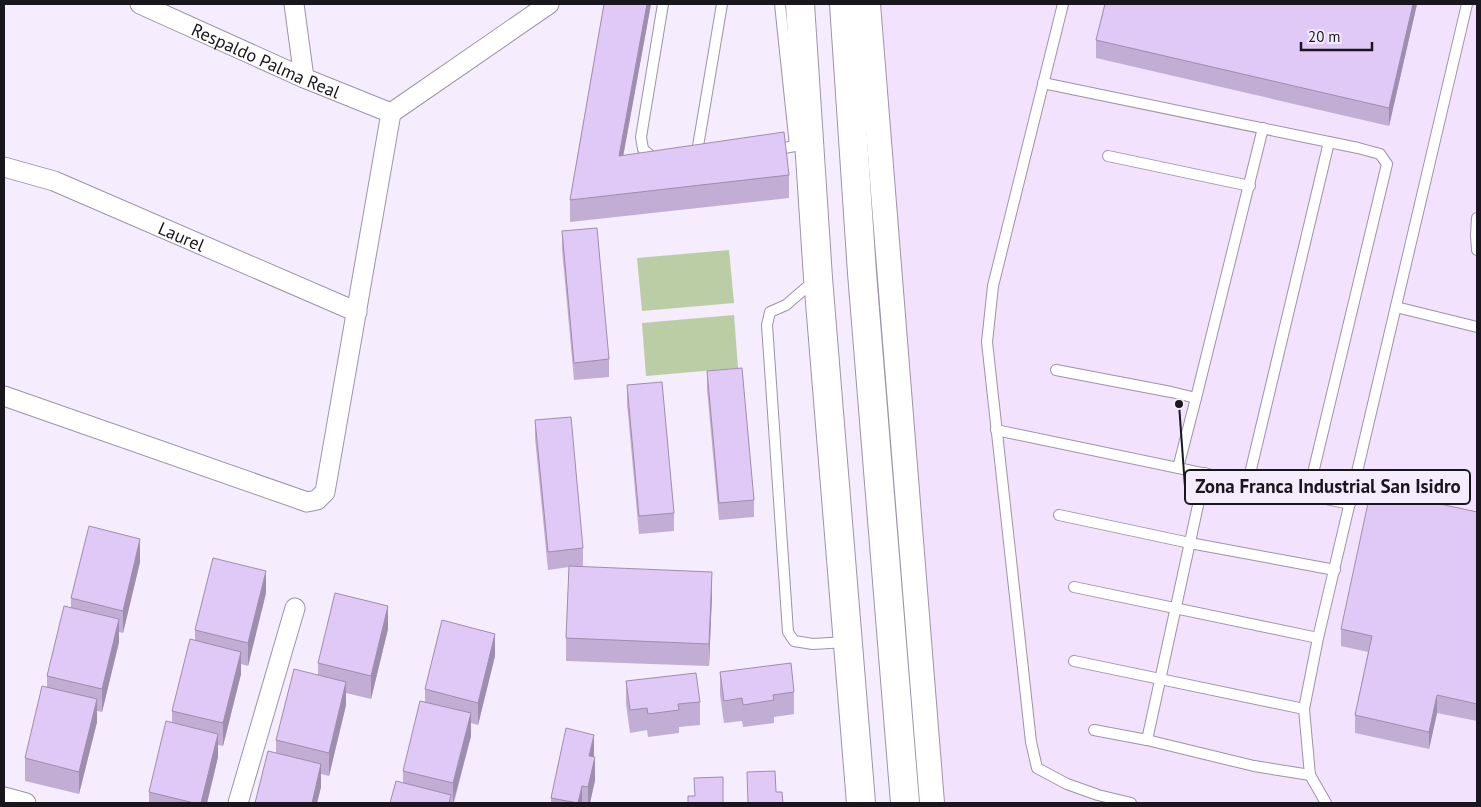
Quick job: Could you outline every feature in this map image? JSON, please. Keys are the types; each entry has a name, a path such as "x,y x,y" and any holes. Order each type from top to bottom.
{"main road":[{"path":"800,4 802,143 818,278 861,803"},
{"path":"844,4 863,293 905,803"}],"street":[{"name":"Respaldo Palma Real","path":"140,4 304,78 391,113"},
{"path":"294,4 304,78"},
{"path":"4,396 307,502 317,500 325,492 391,113 550,4"},
{"path":"868,4 932,803"},
{"name":"Laurel","path":"4,167 54,181 357,312"},
{"path":"238,803 295,608"},
{"path":"4,797 26,803"}],"lane":[{"path":"662,4 641,137 643,148 652,159 663,163"},
{"path":"696,161 722,4"},
{"path":"759,152 802,143 780,4"},
{"path":"1063,4 993,286 987,342 1031,742 1037,768 1066,784 1098,796 1131,803"},
{"path":"1326,803 1310,775 1304,709 1318,638 1467,4"},
{"path":"1043,83 1380,154 1387,164 1308,494"},
{"path":"1178,468 1263,128"},
{"path":"1248,482 1329,142"},
{"path":"1108,156 1250,186"},
{"path":"1477,218 1477,250"},
{"path":"818,278 786,305 770,312 767,325 788,632 794,641 813,644 848,642"},
{"path":"1396,307 1477,327"},
{"path":"1056,370 1196,398"},
{"path":"996,430 1350,504"},
{"path":"1147,740 1205,473"},
{"path":"1059,515 1190,543 1335,570"},
{"path":"1074,587 1318,638"},
{"path":"1074,661 1304,709"},
{"path":"1094,730 1147,740 1254,766 1310,775"}],"shaded area":[{"path":"849,4 1477,4 1477,803 911,803"}],"green space":[{"path":"729,250 734,303 642,311 637,258"},
{"path":"734,315 738,368 646,376 642,323"}],"building":[{"path":"604,4 647,4 619,156 784,132 789,175 570,200"},
{"path":"1105,4 1413,4 1389,108 1096,40"},
{"path":"597,228 609,359 574,363 562,231"},
{"path":"742,368 754,500 719,503 707,371"},
{"path":"662,382 674,513 639,516 627,385"},
{"path":"571,417 583,548 548,552 535,420"},
{"path":"1371,489 1477,512 1477,704 1437,695 1429,732 1355,715 1372,636 1341,629"},
{"path":"89,526 140,539 123,611 71,598"},
{"path":"213,558 266,571 248,643 195,630"},
{"path":"569,566 712,572 709,644 566,638"},
{"path":"335,593 388,606 371,676 318,663"},
{"path":"64,606 119,619 102,689 47,676"},
{"path":"442,620 495,634 478,703 425,689"},
{"path":"190,639 241,652 223,723 172,711"},
{"path":"791,663 794,692 773,695 774,700 743,705 742,698 724,701 720,672"},
{"path":"294,669 346,682 329,753 276,740"},
{"path":"696,673 700,702 678,704 679,710 648,714 647,708 630,710 626,681"},
{"path":"42,686 97,699 79,772 25,758"},
{"path":"420,701 471,713 453,783 403,771"},
{"path":"166,721 218,734 201,803 149,792"},
{"path":"566,728 594,735 589,756 595,757 588,787 582,786 578,803 551,798"},
{"path":"268,751 321,764 312,803 255,803"},
{"path":"775,771 776,792 782,792 783,803 748,803 747,772"},
{"path":"723,777 723,803 688,803 688,796 695,796 694,778"},
{"path":"396,781 451,795 449,803 390,803"}],"place":[{"name":"Zona Franca Industrial San Isidro","path":"1179,404"}]}
